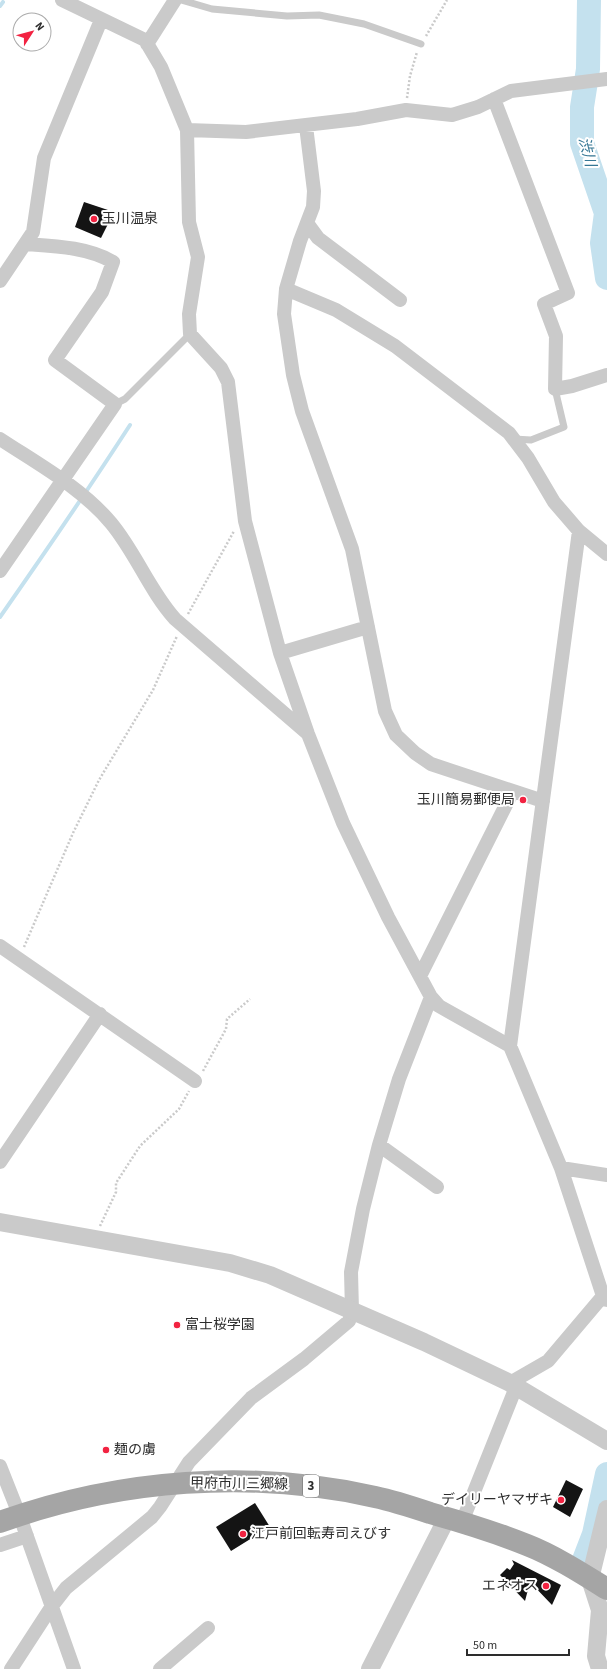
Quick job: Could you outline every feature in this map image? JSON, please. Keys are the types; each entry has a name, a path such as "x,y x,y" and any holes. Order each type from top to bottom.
{"main road":[{"name":"甲府市川三郷線","path":"10,1518 112,1492 175,1483 206,1481 304,1485 375,1497 455,1520 528,1545 598,1584"}],"street":[{"path":"62,0 145,40 161,67 187,130 189,222 198,257 189,314 190,334 221,368 228,382 245,521 280,653 308,734 343,823 388,917 430,997 439,1006 510,1046"},
{"path":"147,44 175,0"},
{"path":"0,281 33,232 44,158 101,20"},
{"path":"187,130 246,132 306,126 406,110 452,115 478,107 511,91 601,80"},
{"path":"494,99 568,292 544,304 556,336 555,388 572,386 607,375"},
{"path":"306,126 314,191 313,207 286,289 284,314 293,375 302,410 352,549 385,711 396,735 415,753 432,764 543,801"},
{"path":"307,223 318,238 400,300"},
{"path":"0,571 115,404 55,360 102,292 113,262 102,256 55,246 25,244"},
{"path":"286,289 336,310 395,346 509,433 528,458 554,502 579,532 607,554"},
{"path":"0,439 93,504 111,523 124,540 162,604 182,625 308,734"},
{"path":"370,1669 455,1520 513,1385 548,1361 605,1298 561,1168 510,1046 579,532"},
{"path":"280,653 368,627"},
{"path":"420,976 514,791"},
{"path":"0,946 195,1081"},
{"path":"11,1669 52,1606 66,1588 152,1517 189,1462 251,1398 304,1359 349,1320 352,1310 351,1272 363,1209 379,1145 399,1079 430,997"},
{"path":"0,1162 100,1014"},
{"path":"379,1145 438,1187"},
{"path":"561,1168 607,1175"},
{"path":"0,1222 230,1263 270,1275 424,1342 513,1385 607,1441"},
{"path":"0,1466 10,1518 27,1536 74,1669"},
{"path":"600,1669 596,1656 603,1623 600,1610 598,1584 607,1509"},
{"path":"0,1545 27,1536"},
{"path":"160,1669 208,1628"}],"lane":[{"path":"181,0 220,10 287,16 319,15 364,24 421,44"},
{"path":"115,404 125,399 190,334"},
{"path":"514,440 531,440 564,427 555,388"}],"path":[{"path":"19,959 73,833 99,780 153,690 182,625 237,527 245,521"},
{"path":"93,1239 116,1192 116,1183 140,1146 179,1109 195,1081 202,1073 226,1028 227,1019 250,999"}],"building":[{"name":"玉川温泉","path":"84,202 114,212 101,238 75,227"},
{"path":"566,1480 583,1489 570,1517 553,1507"},
{"path":"255,1503 270,1527 231,1551 216,1527"},
{"path":"512,1560 561,1585 552,1605 530,1582 525,1601 500,1575 507,1568 510,1570 514,1564"}],"waterway":[{"name":"渋川","path":"589,0 588,69 582,107 582,143 606,213 602,243 607,278"},
{"path":"0,6 3,2"},
{"path":"0,617 66,522 130,425"},
{"name":"渋川","path":"585,1564 584,1560 594,1534 607,1474"}],"place":[{"name":"玉川温泉","path":"94,219"},
{"name":"玉川簡易郵便局","path":"523,800"},
{"name":"富士桜学園","path":"177,1325"},
{"name":"麺の虜","path":"106,1450"},
{"name":"デイリーヤマザキ","path":"561,1500"},
{"name":"江戸前回転寿司えびす","path":"243,1534"},
{"name":"エネオス","path":"546,1586"}]}
